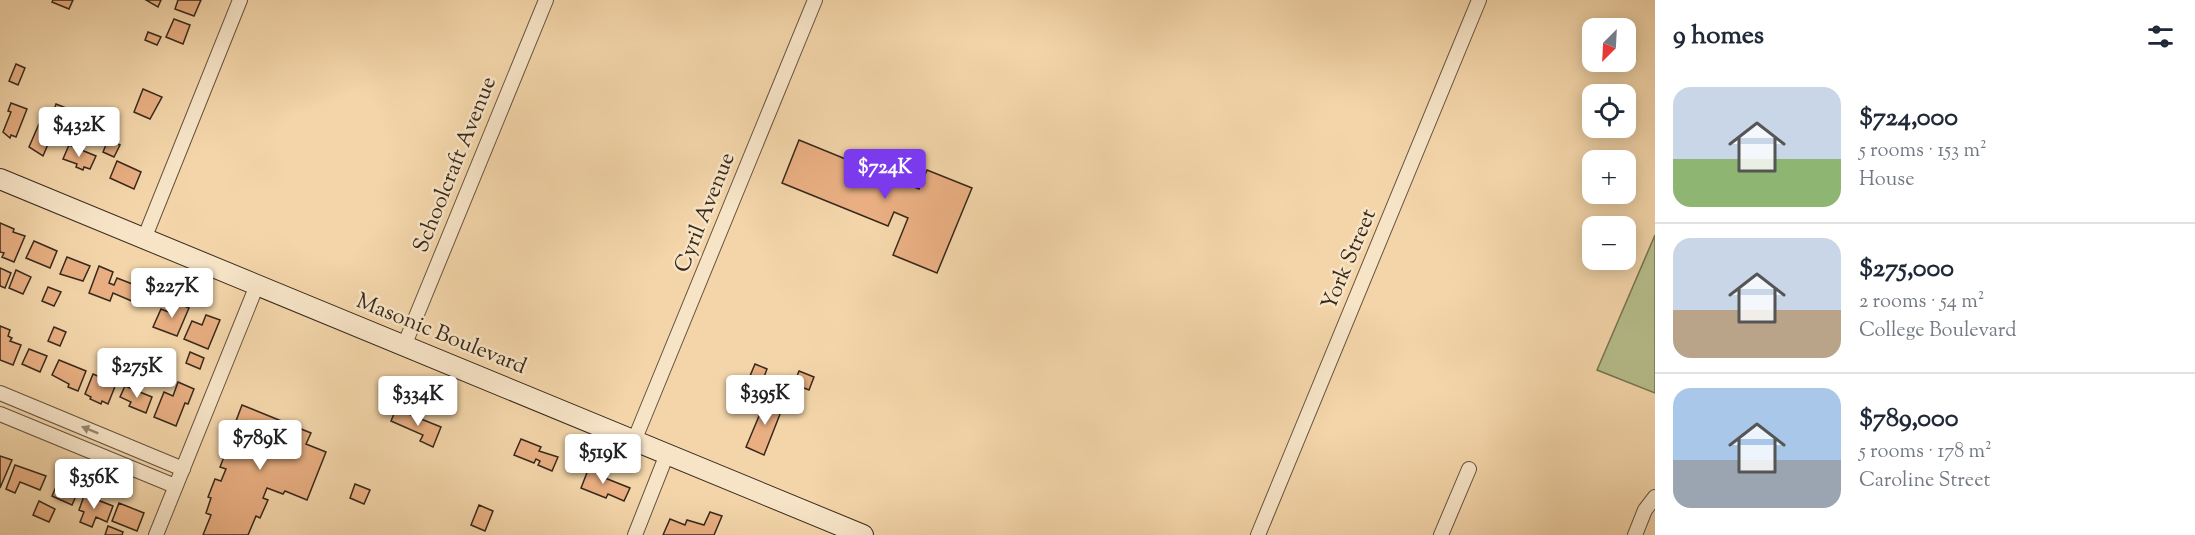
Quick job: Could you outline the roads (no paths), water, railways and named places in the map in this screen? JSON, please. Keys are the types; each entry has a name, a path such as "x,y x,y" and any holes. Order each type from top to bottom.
{"street":[{"path":"144,239 240,0"},
{"name":"Schoolcraft Avenue","path":"404,346 546,0"},
{"name":"Cyril Avenue","path":"634,441 815,0"},
{"name":"York Street","path":"1258,535 1479,0"},
{"name":"Masonic Boulevard","path":"0,179 863,535"},
{"path":"156,535 256,285"},
{"path":"0,393 183,469"},
{"path":"0,414 175,486"},
{"path":"635,535 667,454"},
{"path":"1441,535 1469,469"},
{"path":"1635,535 1645,510 1655,497"}]}
